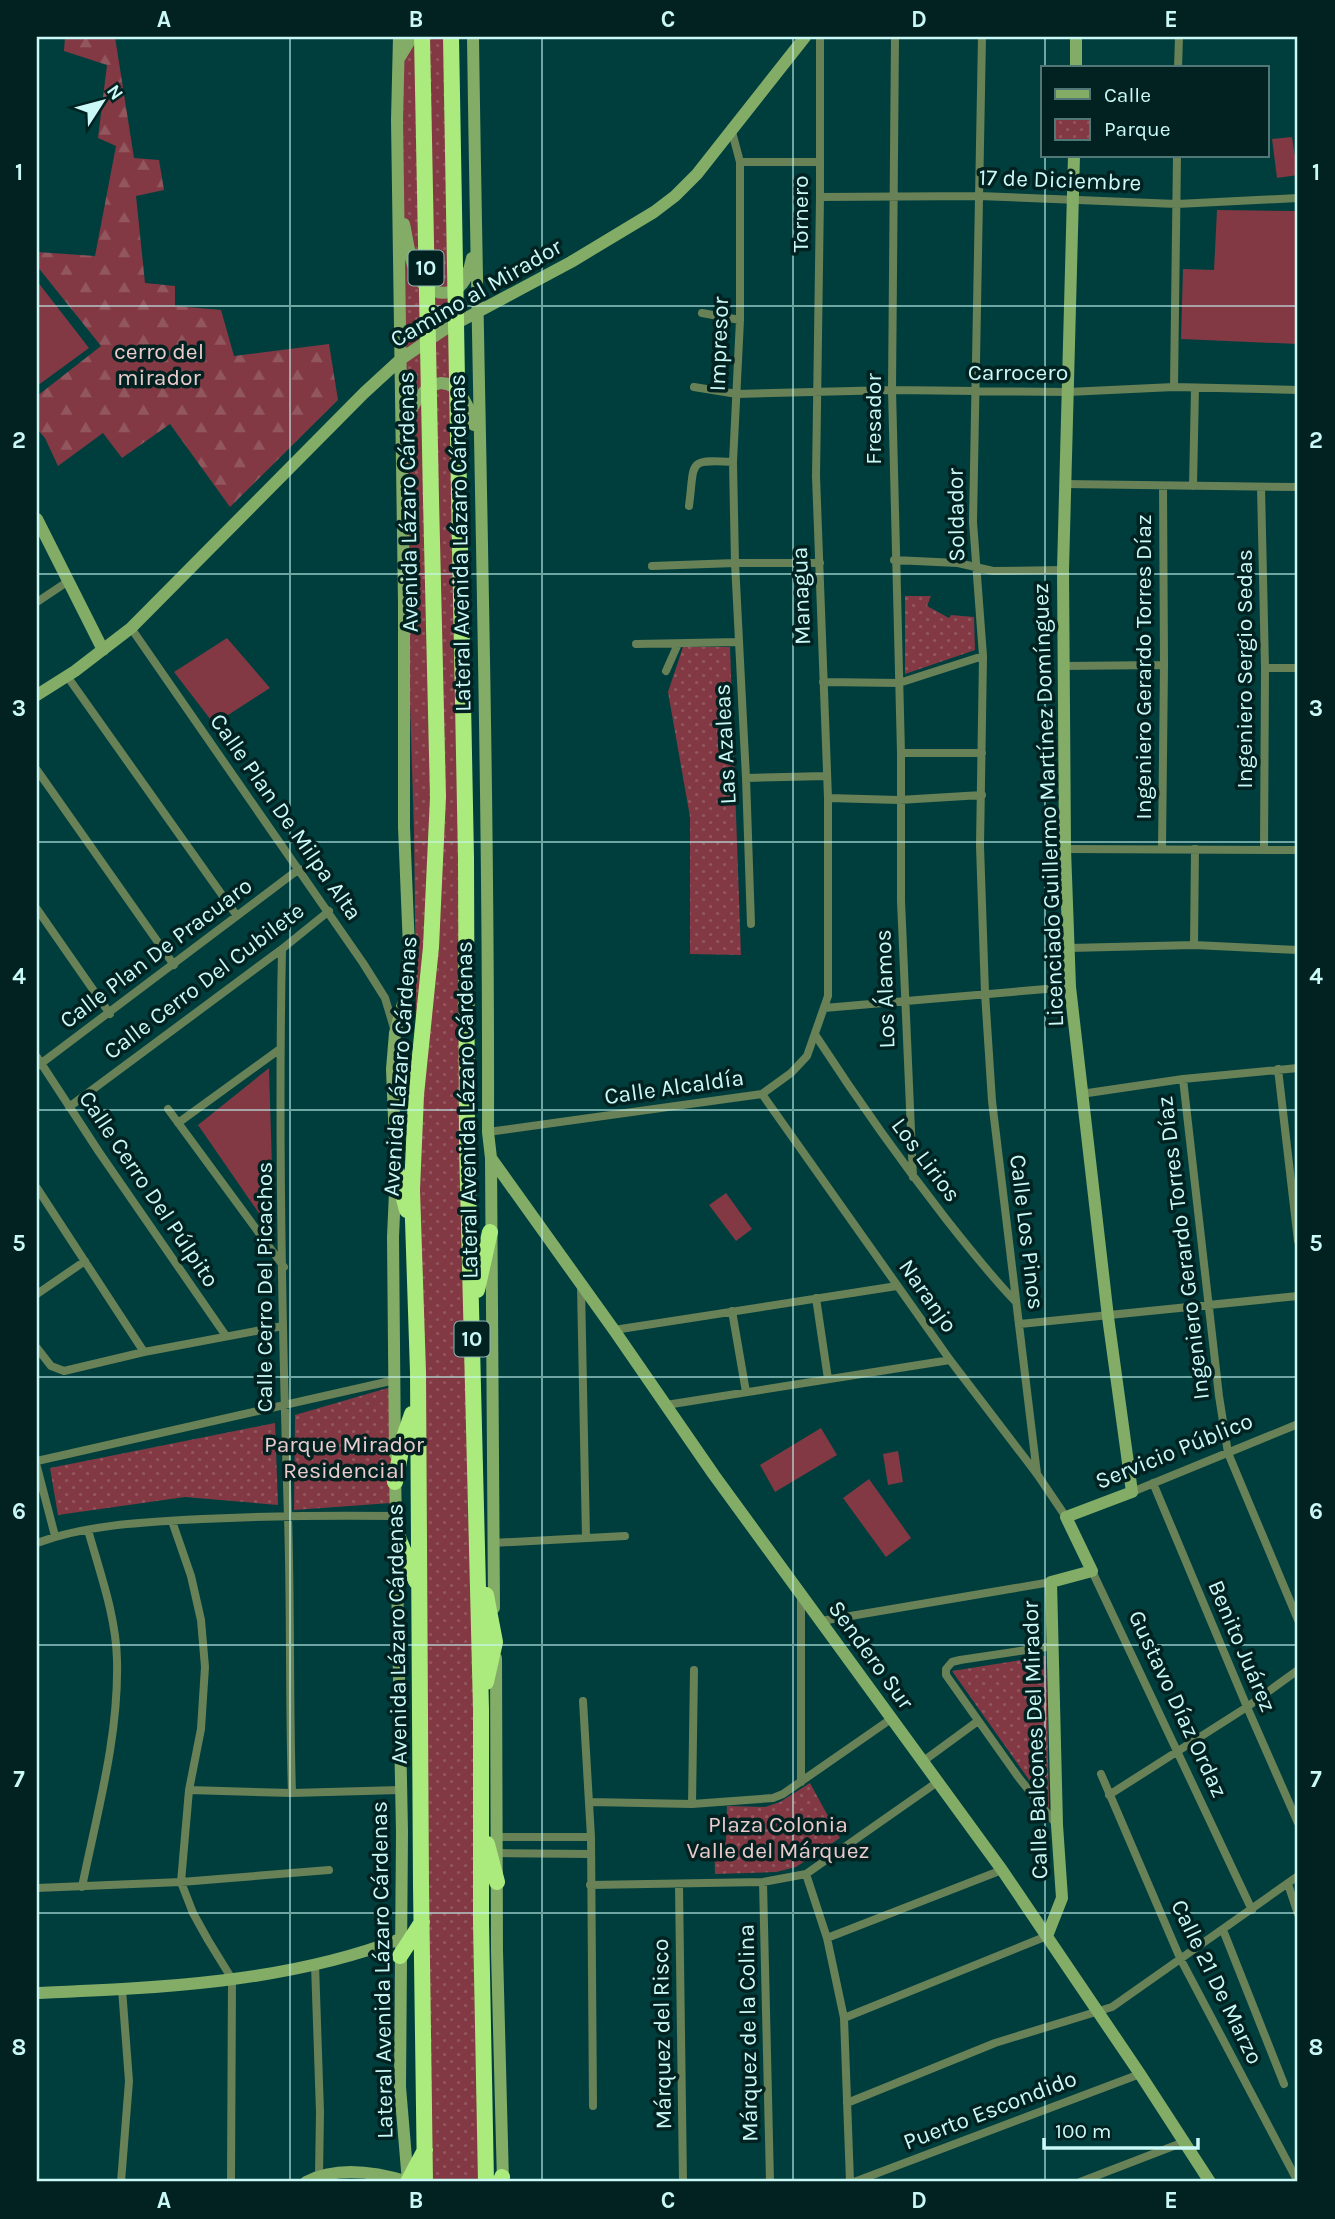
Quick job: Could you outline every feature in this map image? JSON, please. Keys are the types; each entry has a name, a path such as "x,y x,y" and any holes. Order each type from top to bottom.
{"highway":[{"name":"Avenida Lázaro Cárdenas","path":"422,37 438,797 431,947 415,1119 412,1190 418,1372 416,1406 425,2182"},
{"name":"10","path":"451,37 471,1316 481,1709 486,2182"},
{"path":"396,1168 414,1239"},
{"path":"471,1316 490,1232"},
{"path":"395,1482 403,1440 416,1406"},
{"path":"397,1535 419,1590"},
{"path":"477,1554 495,1642 481,1709"},
{"path":"481,1804 481,1821 497,1882"},
{"path":"400,1956 422,1923"},
{"path":"408,2182 426,2148"}],"main road":[{"name":"Lateral Avenida Lázaro Cárdenas","path":"399,37 397,120 404,827 409,948 405,992 395,1033 392,1086 396,1168 393,1237 400,1790 400,2087 408,2182"},
{"path":"399,59 412,37"},
{"name":"Camino al Mirador","path":"37,695 131,628 401,359 442,331 654,212 675,196 697,174 805,37"},
{"path":"1076,37 1076,66"},
{"name":"Lateral Avenida Lázaro Cárdenas","path":"470,40 486,811 488,1132 491,1158 492,1544 502,2180"},
{"name":"Licenciado Guillermo Martínez Domínguez","path":"1074,158 1063,570 1065,849 1070,988 1108,1317 1132,1492"},
{"path":"398,200 414,268 421,282 429,289 442,293 455,290 462,284 476,244"},
{"path":"401,453 404,428 412,409 430,387 443,383 453,385 465,398 478,442"},
{"path":"37,520 103,650"},
{"name":"Sendero Sur","path":"491,1158 714,1475 1002,1870 1210,2182"},
{"name":"Servicio Público","path":"1066,1517 1132,1492"},
{"name":"Gustavo Díaz Ordaz","path":"1066,1517 1092,1571"},
{"path":"1051,1582 1092,1571"},
{"name":"Calle Balcones Del Mirador","path":"1047,1936 1062,1898 1057,1825 1051,1582"},
{"path":"37,1993 232,1979 347,1958 400,1939"},
{"path":"306,2182 319,2176 378,2173 408,2182"}],"street":[{"name":"Tornero","path":"816,392 820,37"},
{"name":"Fresador","path":"895,37 892,390 894,560 901,754 899,800"},
{"name":"Soldador","path":"982,37 973,522 983,656 981,846 985,993"},
{"path":"1178,66 1179,37"},
{"name":"Impresor","path":"731,128 740,162 740,320 733,462 735,563"},
{"path":"1174,387 1177,158"},
{"path":"740,162 819,162"},
{"name":"17 de Diciembre","path":"820,197 979,196 1177,204 1298,198"},
{"path":"702,313 740,320"},
{"name":"Carrocero","path":"694,387 737,394 892,390 1068,392 1174,387 1298,390"},
{"path":"1193,486 1195,388"},
{"name":"Managua","path":"816,392 816,489 828,798"},
{"path":"689,506 697,462 733,462"},
{"path":"1064,484 1298,487"},
{"name":"Ingeniero Gerardo Torres Díaz","path":"1162,848 1163,486"},
{"name":"Ingeniero Sergio Sedas","path":"1261,488 1265,850"},
{"path":"894,560 958,563 993,571 1063,570"},
{"name":"Las Azaleas","path":"735,563 751,924"},
{"path":"652,566 820,563"},
{"path":"37,602 67,582"},
{"name":"Calle Plan De Milpa Alta","path":"131,628 329,911 385,998 395,1033"},
{"path":"636,644 739,642"},
{"path":"666,671 678,644"},
{"path":"822,682 898,683 983,656"},
{"path":"1063,666 1164,665"},
{"path":"1265,668 1298,668"},
{"path":"67,676 237,916"},
{"path":"901,754 982,753"},
{"path":"37,770 174,965"},
{"path":"746,778 827,775"},
{"path":"982,795 899,800 828,798 828,987 824,1008 1070,988"},
{"name":"Los Álamos","path":"899,800 904,1001 913,1177"},
{"path":"1065,849 1298,850"},
{"path":"1194,945 1195,849"},
{"name":"Calle Plan De Pracuaro","path":"38,1063 110,1014 299,869"},
{"path":"37,909 110,1014"},
{"name":"Calle Cerro Del Cubilete","path":"69,1107 329,911"},
{"path":"1069,948 1194,945 1298,950"},
{"name":"Calle Cerro Del Picachos","path":"282,949 280,1049 284,1267 283,1405 288,1517 292,1793"},
{"name":"Calle Los Pinos","path":"985,993 992,1101 1037,1474"},
{"name":"Calle Alcaldía","path":"488,1132 762,1094 778,1084 807,1056 824,1008"},
{"name":"Los Lirios","path":"816,1036 870,1119 913,1177 971,1252 1015,1301"},
{"path":"178,1123 280,1049"},
{"name":"Calle Cerro Del Púlpito","path":"38,1063 226,1336"},
{"path":"1081,1094 1183,1079 1298,1068"},
{"path":"1278,1069 1298,1241"},
{"name":"Ingeniero Gerardo Torres Díaz","path":"1183,1079 1228,1453 1298,1620"},
{"name":"Naranjo","path":"762,1094 950,1360 1037,1474 1066,1517"},
{"path":"168,1109 284,1267"},
{"path":"37,1188 144,1352"},
{"path":"37,1294 85,1261"},
{"path":"581,1286 586,1538"},
{"path":"614,1330 897,1286"},
{"path":"1020,1324 1298,1296"},
{"path":"816,1298 828,1379"},
{"path":"732,1311 746,1392"},
{"path":"37,1348 51,1366 58,1370 80,1369 144,1352 283,1326"},
{"path":"666,1405 950,1360"},
{"path":"37,1461 395,1380"},
{"name":"Servicio Público","path":"1132,1492 1298,1424"},
{"path":"37,1467 55,1536"},
{"name":"Benito Juárez","path":"1153,1483 1298,1823"},
{"path":"37,1543 55,1536 141,1522 396,1516"},
{"path":"172,1521 191,1576 201,1620 205,1667 201,1729 189,1790 181,1882 198,1922 232,1979 231,2182"},
{"path":"82,1887 109,1754 116,1699 117,1659 112,1613 88,1531"},
{"path":"492,1544 625,1536"},
{"name":"Gustavo Díaz Ordaz","path":"1092,1571 1252,1910"},
{"path":"821,1622 1051,1582"},
{"path":"800,1594 800,1782"},
{"path":"1053,1646 960,1660 948,1665 946,1675 1057,1825"},
{"path":"692,1804 694,1670"},
{"path":"1109,1795 1247,1707 1298,1670"},
{"path":"583,1700 591,1837 589,1854 593,2106"},
{"path":"590,1802 692,1804 764,1800 783,1794 891,1719"},
{"path":"922,1762 978,1721"},
{"name":"Calle 21 De Marzo","path":"1101,1774 1180,1958 1298,2182"},
{"path":"590,1885 763,1882 806,1874 936,1783"},
{"path":"189,1790 292,1793 400,1790"},
{"path":"497,1837 591,1837"},
{"path":"496,1853 589,1854"},
{"path":"37,1888 181,1882 328,1870"},
{"path":"827,1938 1002,1870"},
{"path":"806,1874 827,1938 844,2018 852,2182"},
{"path":"847,2103 995,2043 1112,2007 1298,1876"},
{"name":"Márquez de la Colina","path":"763,1882 771,2182"},
{"path":"1288,1884 1298,1914"},
{"name":"Márquez del Risco","path":"679,1885 683,2182"},
{"path":"1223,1930 1284,2084"},
{"path":"844,2018 1047,1936"},
{"path":"315,1964 320,2112 319,2176"},
{"path":"121,2182 129,2081 122,1989"},
{"name":"Puerto Escondido","path":"852,2182 1140,2074"},
{"path":"1080,2182 1184,2142"}],"green space":[{"name":"cerro del mirador","path":"65,37 115,37 134,158 159,160 164,190 136,196 145,283 175,286 175,306 221,310 234,356 329,344 338,400 230,507 170,424 122,458 103,433 58,466 45,438 37,429 37,396 101,346 37,266 37,252 95,256 116,146 98,138 107,65 64,51"},
{"path":"400,37 457,37 483,2182 430,2182 414,832 407,606"},
{"path":"1292,137 1298,175 1277,178 1272,139"},
{"path":"1217,210 1298,211 1298,344 1181,339 1183,269 1214,270"},
{"path":"37,281 89,348 37,386"},
{"path":"905,596 931,596 927,606 949,618 951,615 974,617 975,650 905,674"},
{"path":"227,638 270,688 214,724 174,672"},
{"path":"683,647 730,647 741,955 690,954 690,817 668,692"},
{"path":"269,1068 274,1235 198,1125"},
{"path":"726,1193 752,1229 736,1241 709,1205"},
{"name":"Parque Mirador Residencial","path":"391,1387 391,1503 294,1510 295,1415"},
{"path":"275,1423 278,1505 185,1497 58,1515 50,1468"},
{"path":"821,1428 837,1455 775,1492 760,1465"},
{"path":"898,1451 903,1482 888,1485 883,1454"},
{"path":"869,1479 911,1538 886,1557 843,1498"},
{"path":"1046,1656 1049,1808 952,1671"},
{"name":"Plaza Colonia Valle del Márquez","path":"810,1783 840,1838 796,1867 776,1872 715,1874 714,1843 726,1842 727,1806 765,1807 780,1802"}]}
